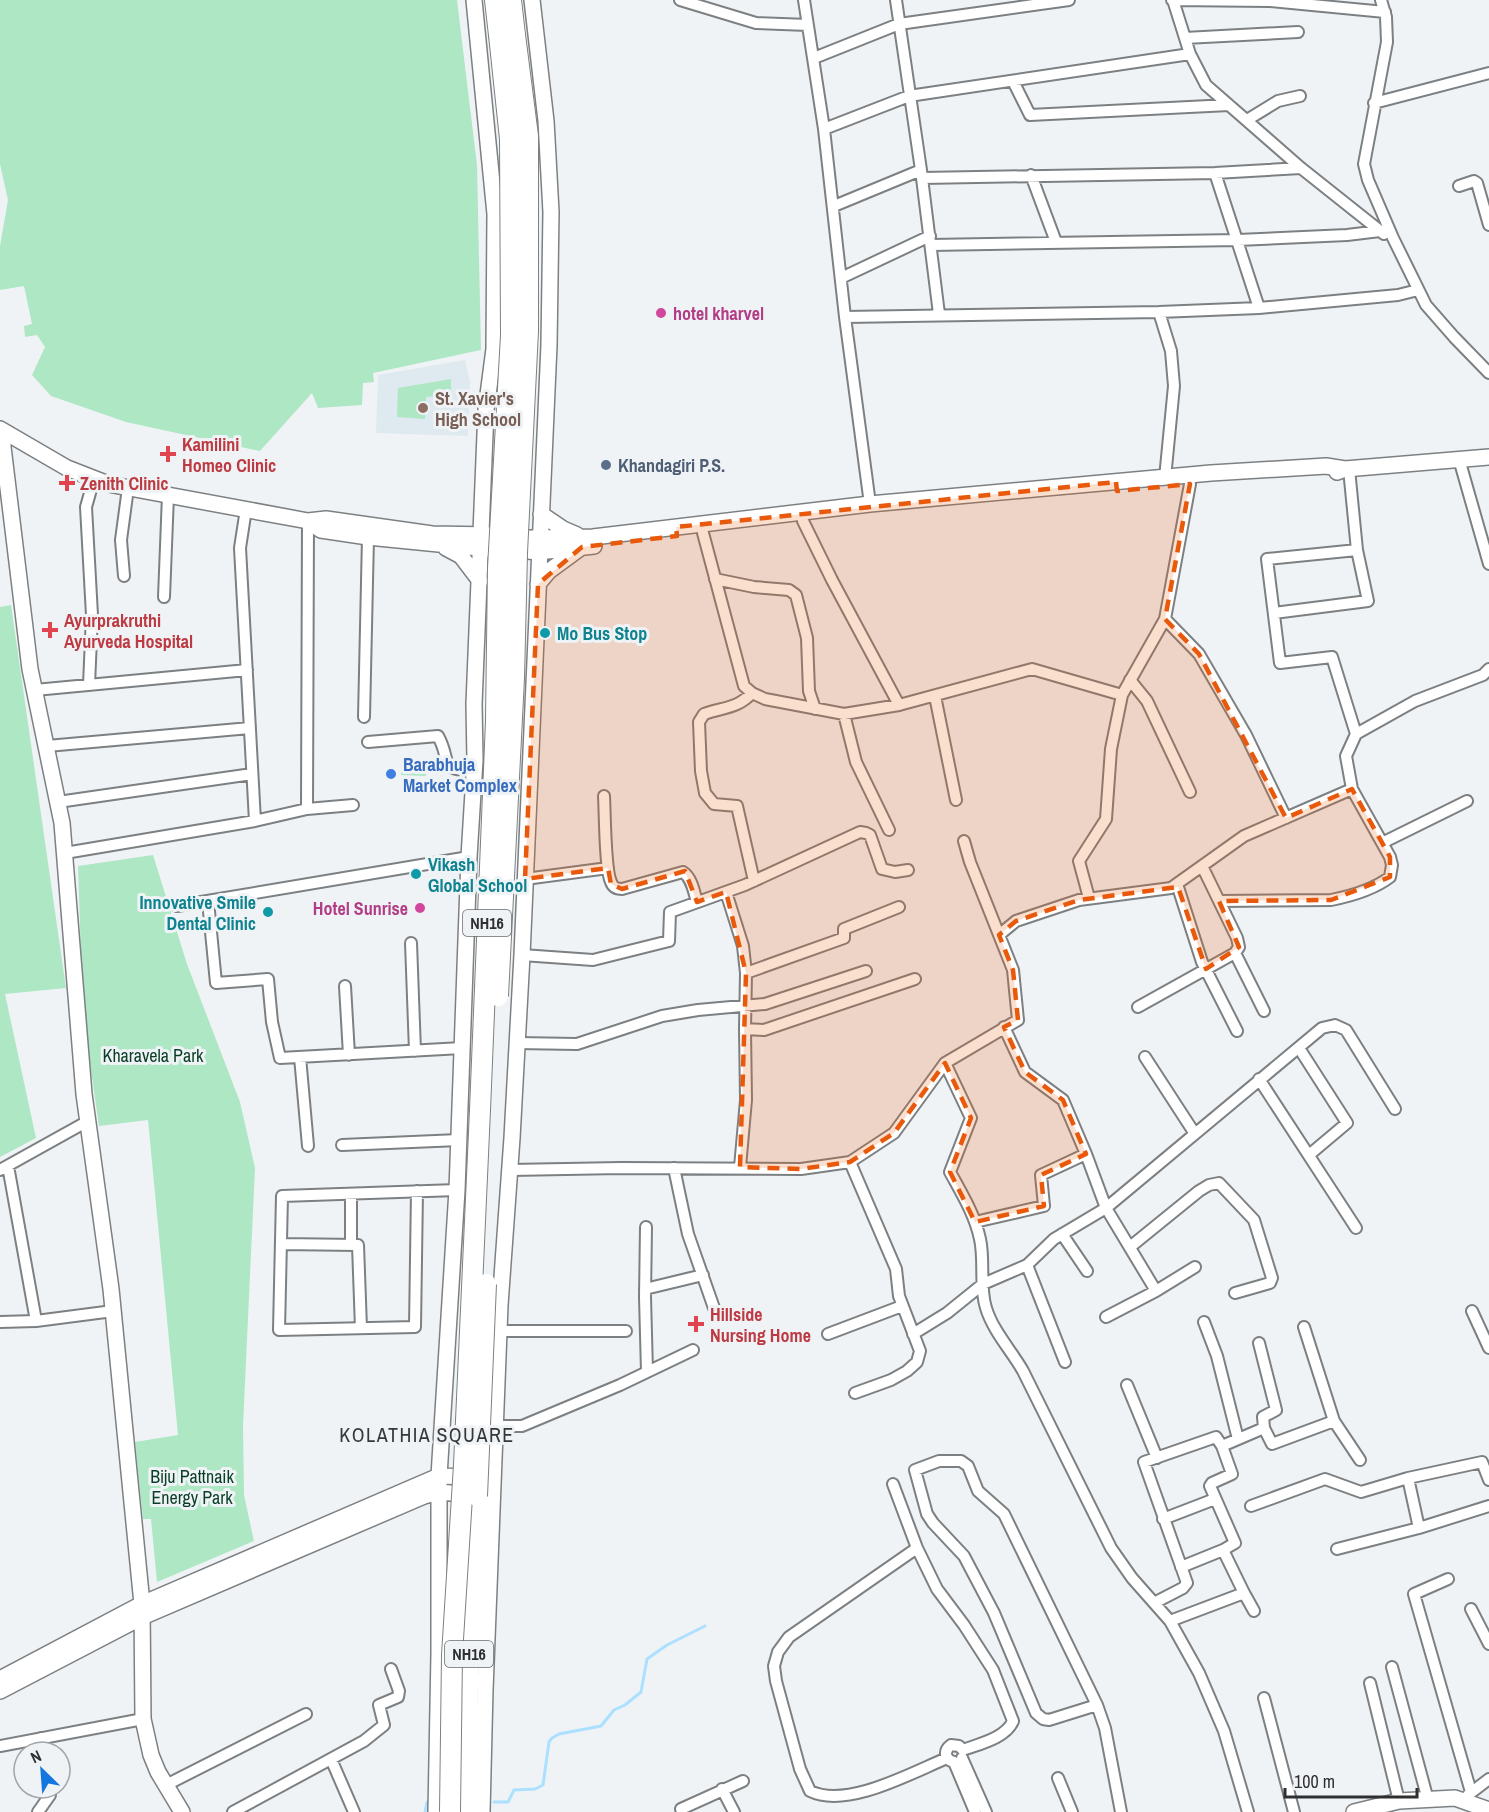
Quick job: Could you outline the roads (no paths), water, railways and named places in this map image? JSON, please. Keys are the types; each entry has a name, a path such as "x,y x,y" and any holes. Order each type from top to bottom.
{"highway":[{"name":"NH16","path":"466,1812 469,1672 528,331 528,136 507,35 495,0"},
{"name":"NH16","path":"440,1806 452,1665 476,1200 496,721 498,568 512,335 507,35 511,0"}],"street":[{"path":"440,1806 439,1476 457,1190 484,450 486,410 494,349 495,214 474,0"},
{"path":"482,1812 499,1331 522,955 549,345 551,213 546,121 532,0"},
{"path":"680,0 756,23 808,25"},
{"path":"804,0 824,129 845,317 870,504"},
{"path":"896,0 922,174 939,314"},
{"path":"813,58 899,24 1069,0"},
{"path":"1385,12 1270,1 1173,0 1190,54 1206,85 1301,168 1380,231 1393,238"},
{"path":"1381,0 1385,12 1387,42 1364,164 1368,180 1426,305 1489,373"},
{"path":"1185,38 1298,32"},
{"path":"824,129 909,96 1190,54"},
{"path":"1374,103 1489,74"},
{"path":"1013,81 1030,115 1229,105"},
{"path":"1247,120 1278,101 1300,96"},
{"path":"834,206 922,174 1031,176 1215,173 1301,168"},
{"path":"1215,173 1259,308"},
{"path":"1031,176 1056,242"},
{"path":"1459,186 1474,181 1477,183 1489,225"},
{"path":"841,278 931,240 1056,242 1238,240 1380,231"},
{"path":"845,317 1159,312 1259,308 1398,295 1418,290"},
{"path":"1159,312 1171,351 1174,386 1165,478"},
{"path":"2,430 67,468 108,484 308,521 326,519 432,534 443,539 461,556 480,581"},
{"path":"2,430 24,623 58,802 65,853 77,1029 112,1311 142,1610 142,1719 151,1755 182,1812"},
{"path":"484,450 501,470 511,472 522,471 532,466 544,450"},
{"path":"308,521 321,530 368,537 539,545 677,532 870,504 1327,475 1347,469 1489,457"},
{"path":"1459,459 1489,564"},
{"path":"677,532 703,533 1116,487 1165,478 1326,466 1347,469"},
{"path":"1274,613 1368,601 1357,550 1347,469"},
{"path":"89,685 92,615 86,507 94,478"},
{"path":"1089,898 1079,861 1106,819 1111,749 1122,695 1165,619 1190,484"},
{"path":"124,576 121,540 128,488"},
{"path":"164,597 168,495"},
{"path":"443,539 467,526 482,506"},
{"path":"246,510 240,548 255,821"},
{"path":"541,514 582,542"},
{"path":"307,809 308,521"},
{"path":"803,521 899,705"},
{"path":"703,533 744,686 765,699 844,714 899,705 1032,669 1122,695"},
{"path":"364,717 368,537"},
{"path":"538,584 549,571 582,542"},
{"path":"1356,734 1332,657 1280,663 1267,559 1357,550"},
{"path":"716,579 754,587 789,590 796,596 807,638 809,691 815,709"},
{"path":"1165,619 1199,654 1246,735 1286,818"},
{"path":"475,686 493,667 504,662 518,667 534,683"},
{"path":"1219,901 1331,900 1377,885 1389,877 1392,865 1352,789 1346,756 1356,734 1415,701 1483,675 1489,669"},
{"path":"35,690 247,670"},
{"path":"1130,680 1148,701 1190,792"},
{"path":"752,693 743,703 704,714 699,722 701,771 705,793 714,804 737,806 754,881"},
{"path":"935,696 956,800"},
{"path":"844,714 856,762 889,830"},
{"path":"47,746 250,728"},
{"path":"368,742 438,736 450,767 456,770 474,771"},
{"path":"58,802 252,774"},
{"path":"999,935 1016,921 1089,898 1171,888 1244,836 1352,789"},
{"path":"604,796 608,868 610,881 617,889 683,872 690,881 697,902"},
{"path":"1382,843 1467,801"},
{"path":"65,853 255,821 307,809 353,805"},
{"path":"522,955 593,960 669,941 670,912 754,881 860,832 870,836 882,868 895,872 908,870"},
{"path":"510,1170 740,1167 801,1169 850,1162 894,1133 945,1063 1018,1020 1013,970 963,841"},
{"path":"177,906 469,857"},
{"path":"1138,1007 1235,953 1239,946 1202,866"},
{"path":"525,879 608,868"},
{"path":"1177,884 1202,962 1238,1031"},
{"path":"726,892 743,946 746,973 746,1100 740,1167"},
{"path":"208,901 216,983 268,979 272,1022 280,1058 462,1048"},
{"path":"746,973 844,938 844,929 899,907"},
{"path":"411,943 415,1051"},
{"path":"1235,953 1264,1011"},
{"path":"517,1043 578,1044 662,1016 765,1004 866,971"},
{"path":"745,1029 764,1030 915,979"},
{"path":"345,986 349,1054"},
{"path":"913,1334 947,1313 983,1284 1027,1265 1054,1239 1106,1208 1322,1028 1335,1025 1346,1030 1395,1109"},
{"path":"1004,1027 1025,1071 1063,1100 1106,1208 1156,1291"},
{"path":"1299,1048 1347,1123 1309,1155"},
{"path":"300,1057 308,1146"},
{"path":"1145,1057 1195,1134"},
{"path":"945,1063 971,1118 950,1172 975,1222 980,1240 984,1298 990,1318 1011,1350 1111,1548 1132,1578 1170,1621 1199,1673 1224,1731 1248,1812"},
{"path":"1259,1079 1356,1228"},
{"path":"36,1321 4,1168 88,1121"},
{"path":"342,1145 459,1140"},
{"path":"975,1222 1044,1206 1041,1175 1086,1154"},
{"path":"850,1162 896,1269 899,1296 920,1351 917,1362 907,1371 891,1380 855,1393"},
{"path":"674,1168 688,1234 714,1308"},
{"path":"1130,1247 1199,1191 1209,1185 1219,1183 1254,1220 1272,1278 1265,1286 1235,1293"},
{"path":"417,1191 415,1327 279,1330 282,1196 417,1191 457,1190"},
{"path":"351,1194 351,1244"},
{"path":"646,1227 647,1372"},
{"path":"1062,1234 1087,1271"},
{"path":"281,1244 358,1245 361,1328"},
{"path":"1027,1265 1065,1362"},
{"path":"1106,1317 1156,1291 1195,1267"},
{"path":"645,1289 702,1275"},
{"path":"828,1334 902,1305"},
{"path":"0,1322 36,1321 112,1311"},
{"path":"1472,1311 1489,1348"},
{"path":"1204,1322 1217,1356 1238,1439"},
{"path":"1304,1327 1334,1421 1360,1460"},
{"path":"499,1331 626,1330"},
{"path":"1259,1343 1276,1410 1263,1417 1264,1428 1272,1444 1334,1421"},
{"path":"496,1426 522,1426 693,1350"},
{"path":"1127,1385 1157,1458"},
{"path":"1222,1446 1264,1428"},
{"path":"1154,1603 1185,1586 1186,1579 1181,1567 1163,1519 1144,1464 1216,1437 1222,1446 1232,1474 1211,1484 1215,1499 1235,1544 1181,1567"},
{"path":"1097,1705 1049,1720 1043,1719 1036,1713 994,1613 964,1556 927,1514 915,1470 939,1461 961,1461 968,1466 978,1491 1005,1514 1097,1705 1106,1728 1121,1812"},
{"path":"1251,1506 1325,1479 1361,1492 1408,1478 1482,1462 1489,1480"},
{"path":"0,1679 142,1610 439,1476 494,1478"},
{"path":"1408,1478 1419,1528"},
{"path":"893,1484 917,1548 937,1589 993,1670 1013,1720 1011,1727 1001,1735 956,1757 866,1792 820,1796 810,1791 800,1769 776,1681 774,1665 778,1652 789,1637 917,1548"},
{"path":"0,1691 142,1610 414,1501 440,1492 493,1497"},
{"path":"1163,1519 1215,1499"},
{"path":"1337,1549 1419,1528 1489,1506"},
{"path":"1223,1550 1254,1611"},
{"path":"1448,1579 1414,1594 1466,1796 1489,1810"},
{"path":"1170,1621 1244,1593"},
{"path":"1471,1609 1489,1644"},
{"path":"1392,1667 1428,1800"},
{"path":"233,1812 364,1742 384,1725 379,1705 398,1697 399,1690 391,1669"},
{"path":"1370,1683 1398,1801"},
{"path":"1264,1698 1294,1812"},
{"path":"166,1785 306,1714"},
{"path":"0,1746 142,1719"},
{"path":"956,1757 971,1792 975,1812"},
{"path":"331,1759 354,1812"},
{"path":"1058,1778 1072,1812"},
{"path":"1354,1812 1398,1801 1466,1796 1489,1779"},
{"path":"681,1809 742,1780"},
{"path":"722,1789 734,1812"},
{"path":"971,1792 986,1812"}],"waterway":[{"path":"494,1802 508,1802 514,1790 535,1789 543,1785 549,1742 552,1738 559,1734 601,1726 614,1710 625,1705 641,1692 647,1659 667,1645 705,1626"},
{"path":"425,1812 427,1802 433,1801"}],"place":[{"name":"hotel kharvel","path":"661,313"},
{"name":"St. Xavier's High School","path":"423,408"},
{"name":"Kamilini Homeo Clinic","path":"168,454"},
{"name":"Khandagiri P.S.","path":"606,465"},
{"name":"Zenith Clinic","path":"67,483"},
{"name":"Ayurprakruthi Ayurveda Hospital","path":"50,630"},
{"name":"Mo Bus Stop","path":"545,633"},
{"name":"Barabhuja Market Complex","path":"391,774"},
{"name":"Vikash Global School","path":"416,874"},
{"name":"Hotel Sunrise","path":"420,908"},
{"name":"Innovative Smile Dental Clinic","path":"268,912"},
{"name":"Hillside Nursing Home","path":"696,1324"}],"district":[{"name":"KOLATHIA SQUARE","path":"427,1434"}],"park label":[{"name":"Kharavela Park","path":"153,1055"},
{"name":"Biju Pattnaik Energy Park","path":"192,1486"}]}
